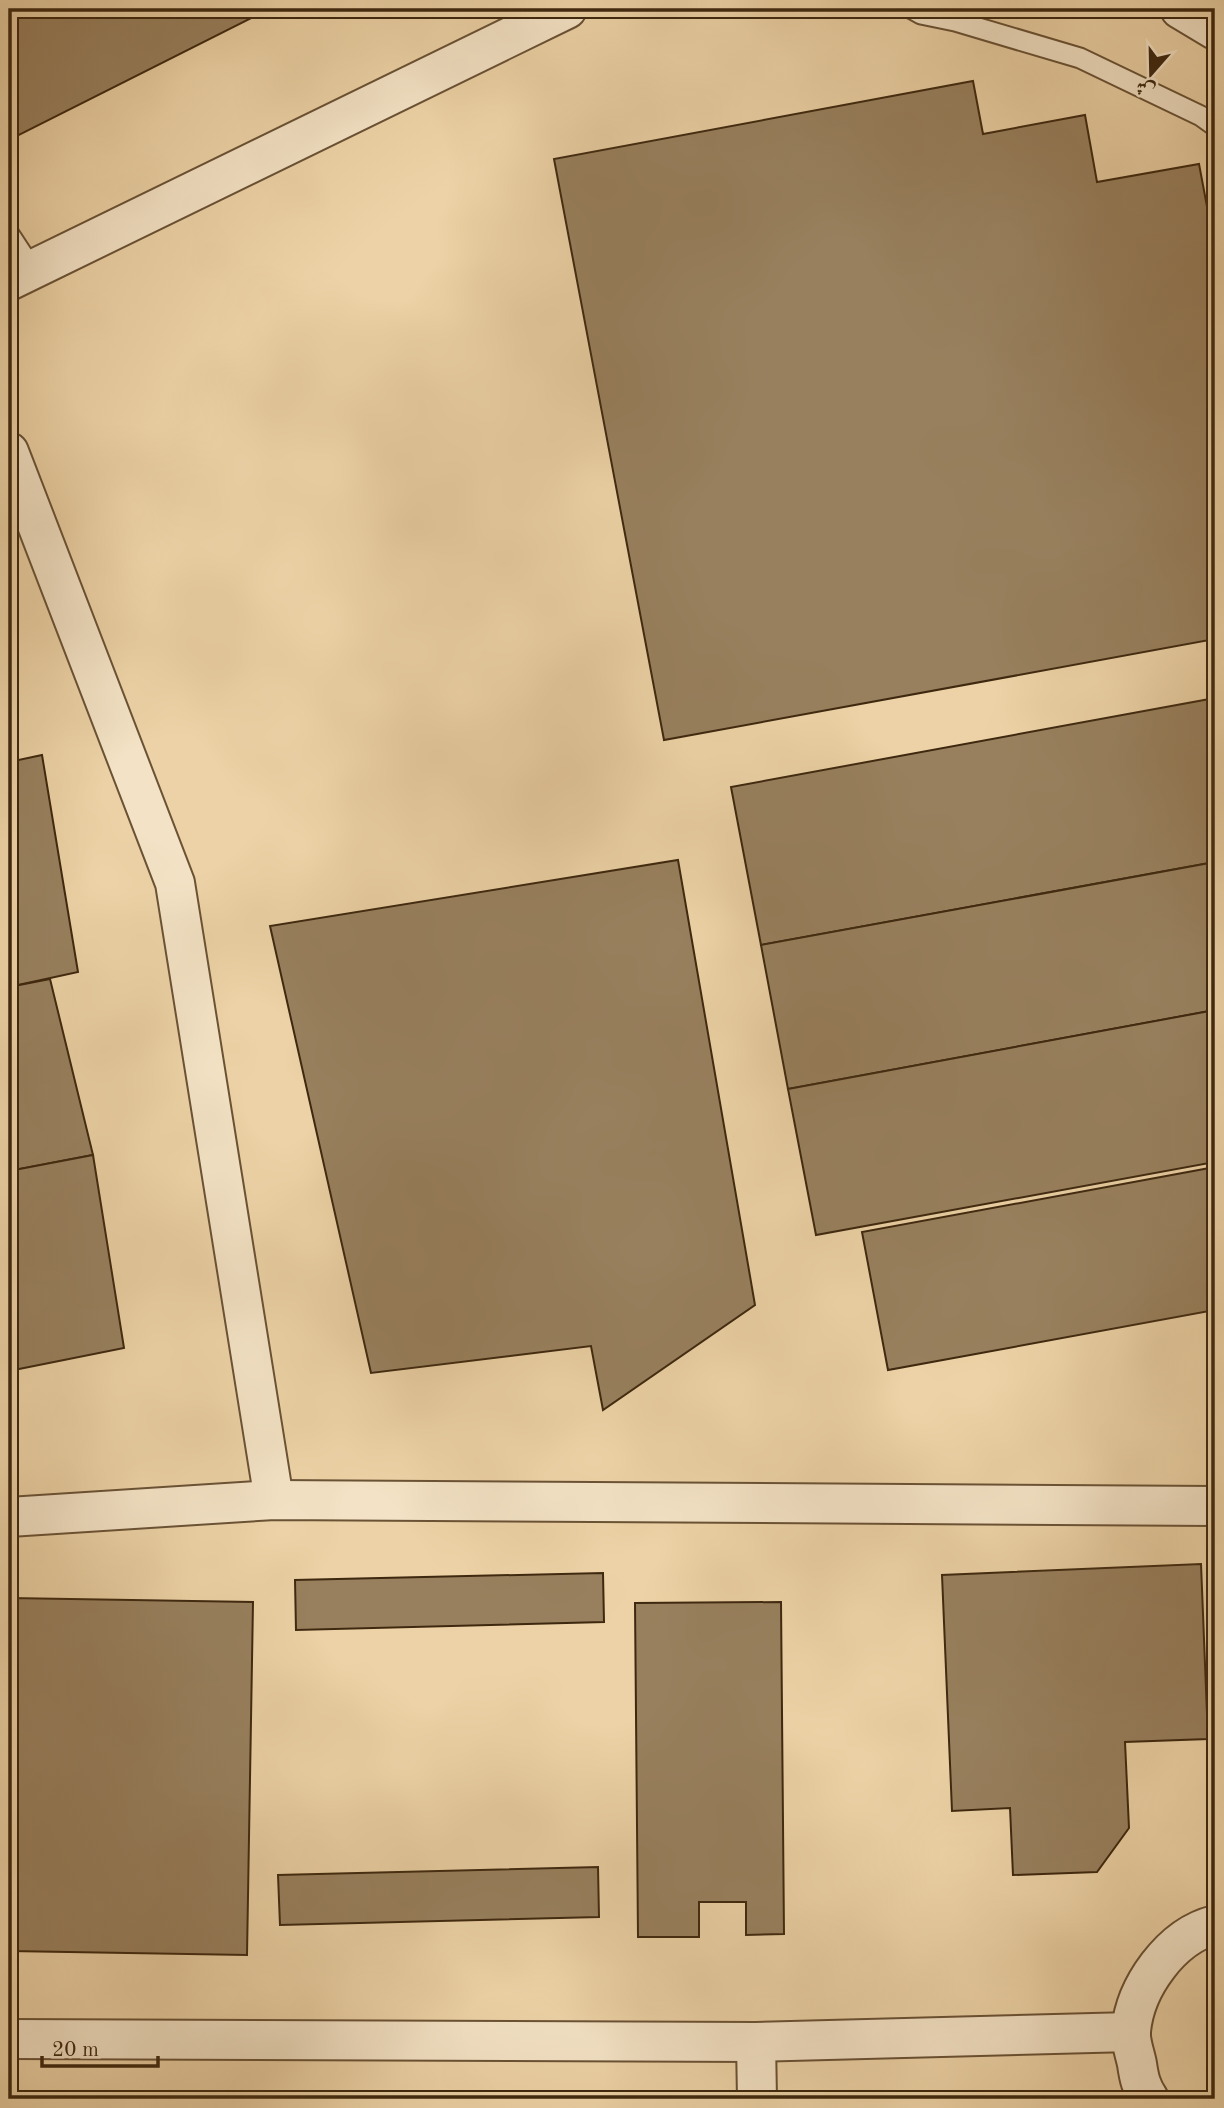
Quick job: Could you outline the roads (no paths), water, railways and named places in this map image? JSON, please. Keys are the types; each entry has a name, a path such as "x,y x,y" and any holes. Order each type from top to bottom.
{"street":[{"path":"20,275 567,9"},
{"path":"1180,9 1215,30"},
{"path":"9,452 175,883 274,1500"},
{"path":"9,1517 274,1500 1215,1506"},
{"path":"1149,2099 1141,2087 1131,2032 1142,1989 1167,1953 1204,1928 1215,1925"},
{"path":"9,2039 756,2042 1131,2032"},
{"path":"756,2042 757,2099"}],"lane":[{"path":"912,9 921,14 955,21 1080,58 1201,116 1215,126"},
{"path":"9,234 20,275"}]}
